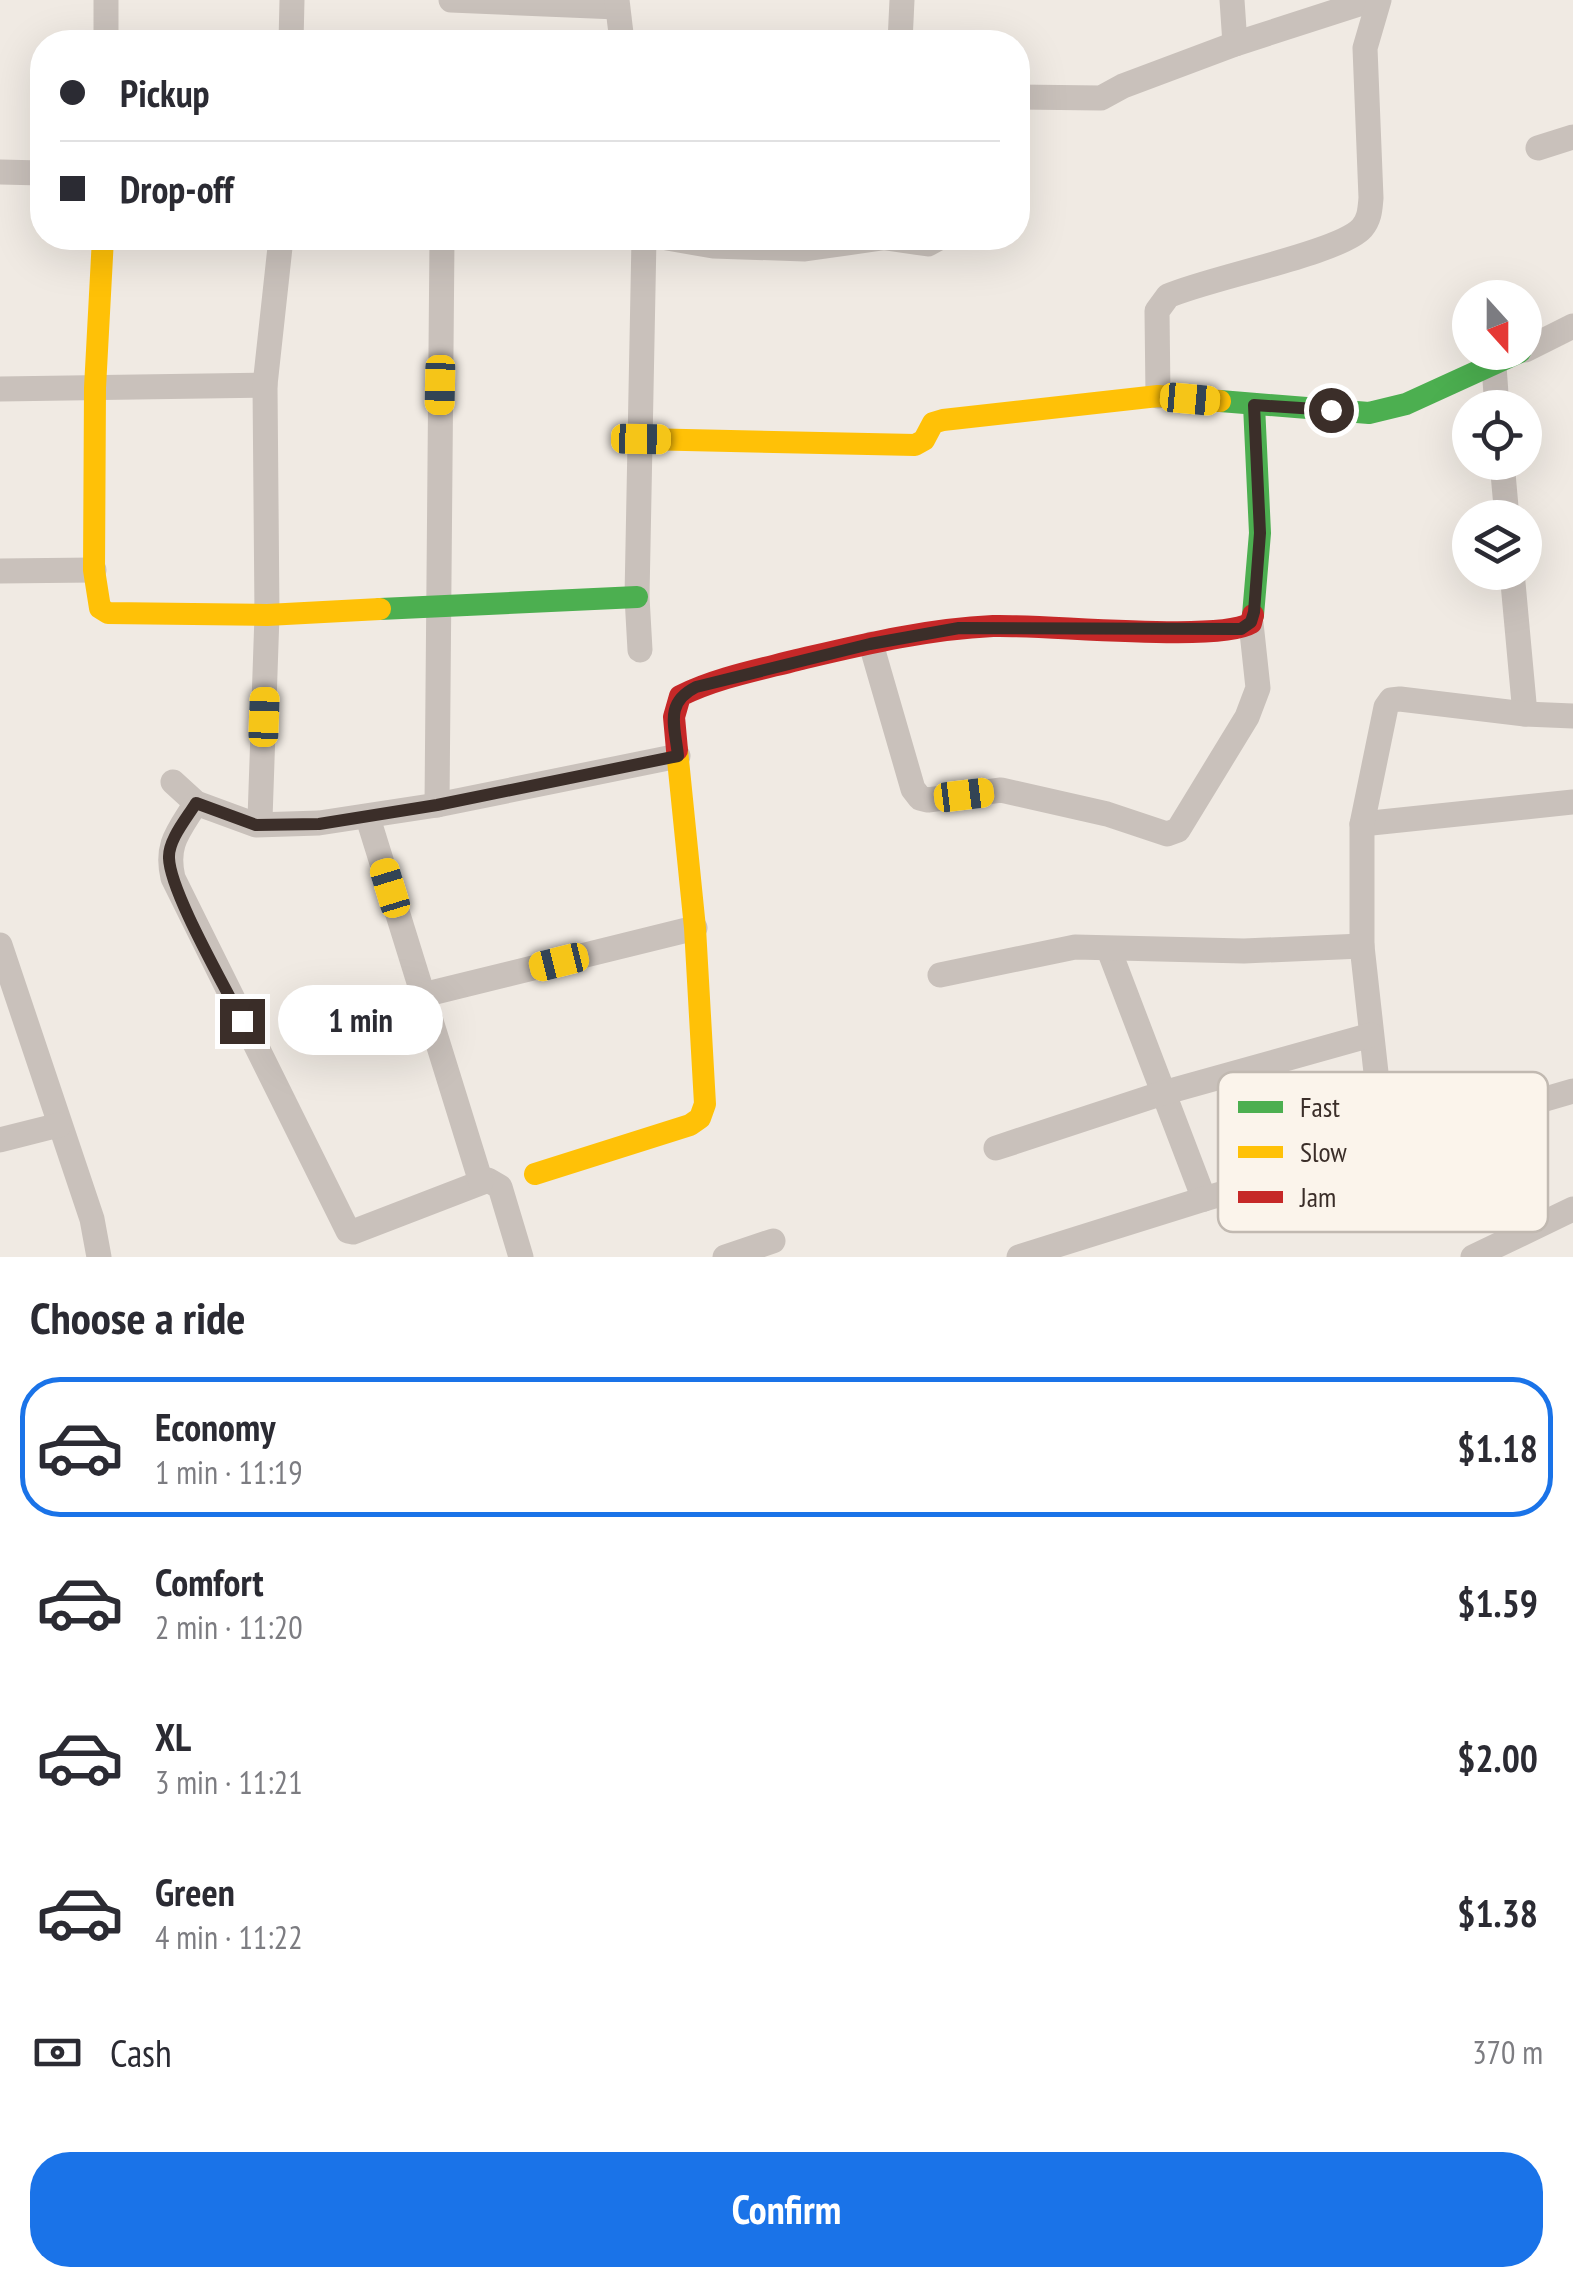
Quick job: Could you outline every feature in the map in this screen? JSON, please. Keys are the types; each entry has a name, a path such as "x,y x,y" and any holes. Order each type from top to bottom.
{"street":[{"path":"106,0 106,30"},
{"path":"291,30 292,0"},
{"path":"451,0 617,3 620,30"},
{"path":"901,30 902,0"},
{"path":"1232,0 1235,44"},
{"path":"1030,97 1101,98 1235,44 1371,0"},
{"path":"1158,396 1158,311 1168,296 1330,244 1363,227 1371,198 1365,48 1378,0"},
{"path":"1538,148 1573,137"},
{"path":"0,172 30,173"},
{"path":"102,250 95,388 94,570 100,608 108,613 268,615 637,597"},
{"path":"260,819 268,615 265,385 280,250"},
{"path":"437,805 442,250"},
{"path":"640,650 637,597 644,250"},
{"path":"1542,342 1573,326"},
{"path":"641,439 915,444 924,440 928,428 942,420 1158,396 1369,413 1388,411 1485,370"},
{"path":"0,389 265,385"},
{"path":"870,644 913,789 920,798 1001,790 1107,814 1167,834 1178,830 1247,716 1258,688 1251,622 1260,533 1254,405"},
{"path":"0,571 94,570"},
{"path":"1514,590 1525,714"},
{"path":"535,1174 690,1125 700,1118 705,1104 695,928 674,717 675,703 681,694 712,682 870,644 959,628 1229,630 1241,629 1251,622"},
{"path":"1375,1072 1362,946 1362,824 1386,707 1391,700 1573,716"},
{"path":"173,782 196,803 256,825 319,824 437,805 678,756"},
{"path":"1362,824 1573,802"},
{"path":"196,803 171,845 168,857 174,878 348,1231 481,1182 496,1182 521,1257"},
{"path":"368,818 481,1182"},
{"path":"423,995 695,928"},
{"path":"0,944 92,1219 99,1257"},
{"path":"940,975 1075,947 1244,950 1362,946"},
{"path":"1109,950 1204,1198"},
{"path":"1238,1072 1371,1035"},
{"path":"996,1148 1218,1078"},
{"path":"1548,1098 1573,1091"},
{"path":"0,1140 59,1126"},
{"path":"1019,1257 1218,1194"},
{"path":"1548,1222 1573,1210"},
{"path":"1473,1257 1526,1232"},
{"path":"725,1257 772,1242"}],"traffic: fast":[{"path":"1220,401 1369,413 1406,404 1481,370"},
{"path":"1253,615 1260,533 1254,405"},
{"path":"380,609 637,597"}],"traffic: slow":[{"path":"102,250 95,388 94,570 100,608 108,613 267,615 380,609"},
{"path":"641,439 915,445 924,440 933,423 943,420 1158,396 1220,401"},
{"path":"535,1174 690,1125 700,1118 705,1104 695,928 677,750"}],"traffic: jam":[{"path":"677,750 674,717 680,696 723,679 821,654 943,630 1017,626 1204,632 1251,623 1253,615"}],"route":[{"path":"242,1021 191,918 168,857 196,803 256,825 319,824 437,805 678,756 675,703 681,694 696,687 870,644 959,628 1241,629 1251,622 1254,612 1260,533 1254,405 1331,410"}]}
